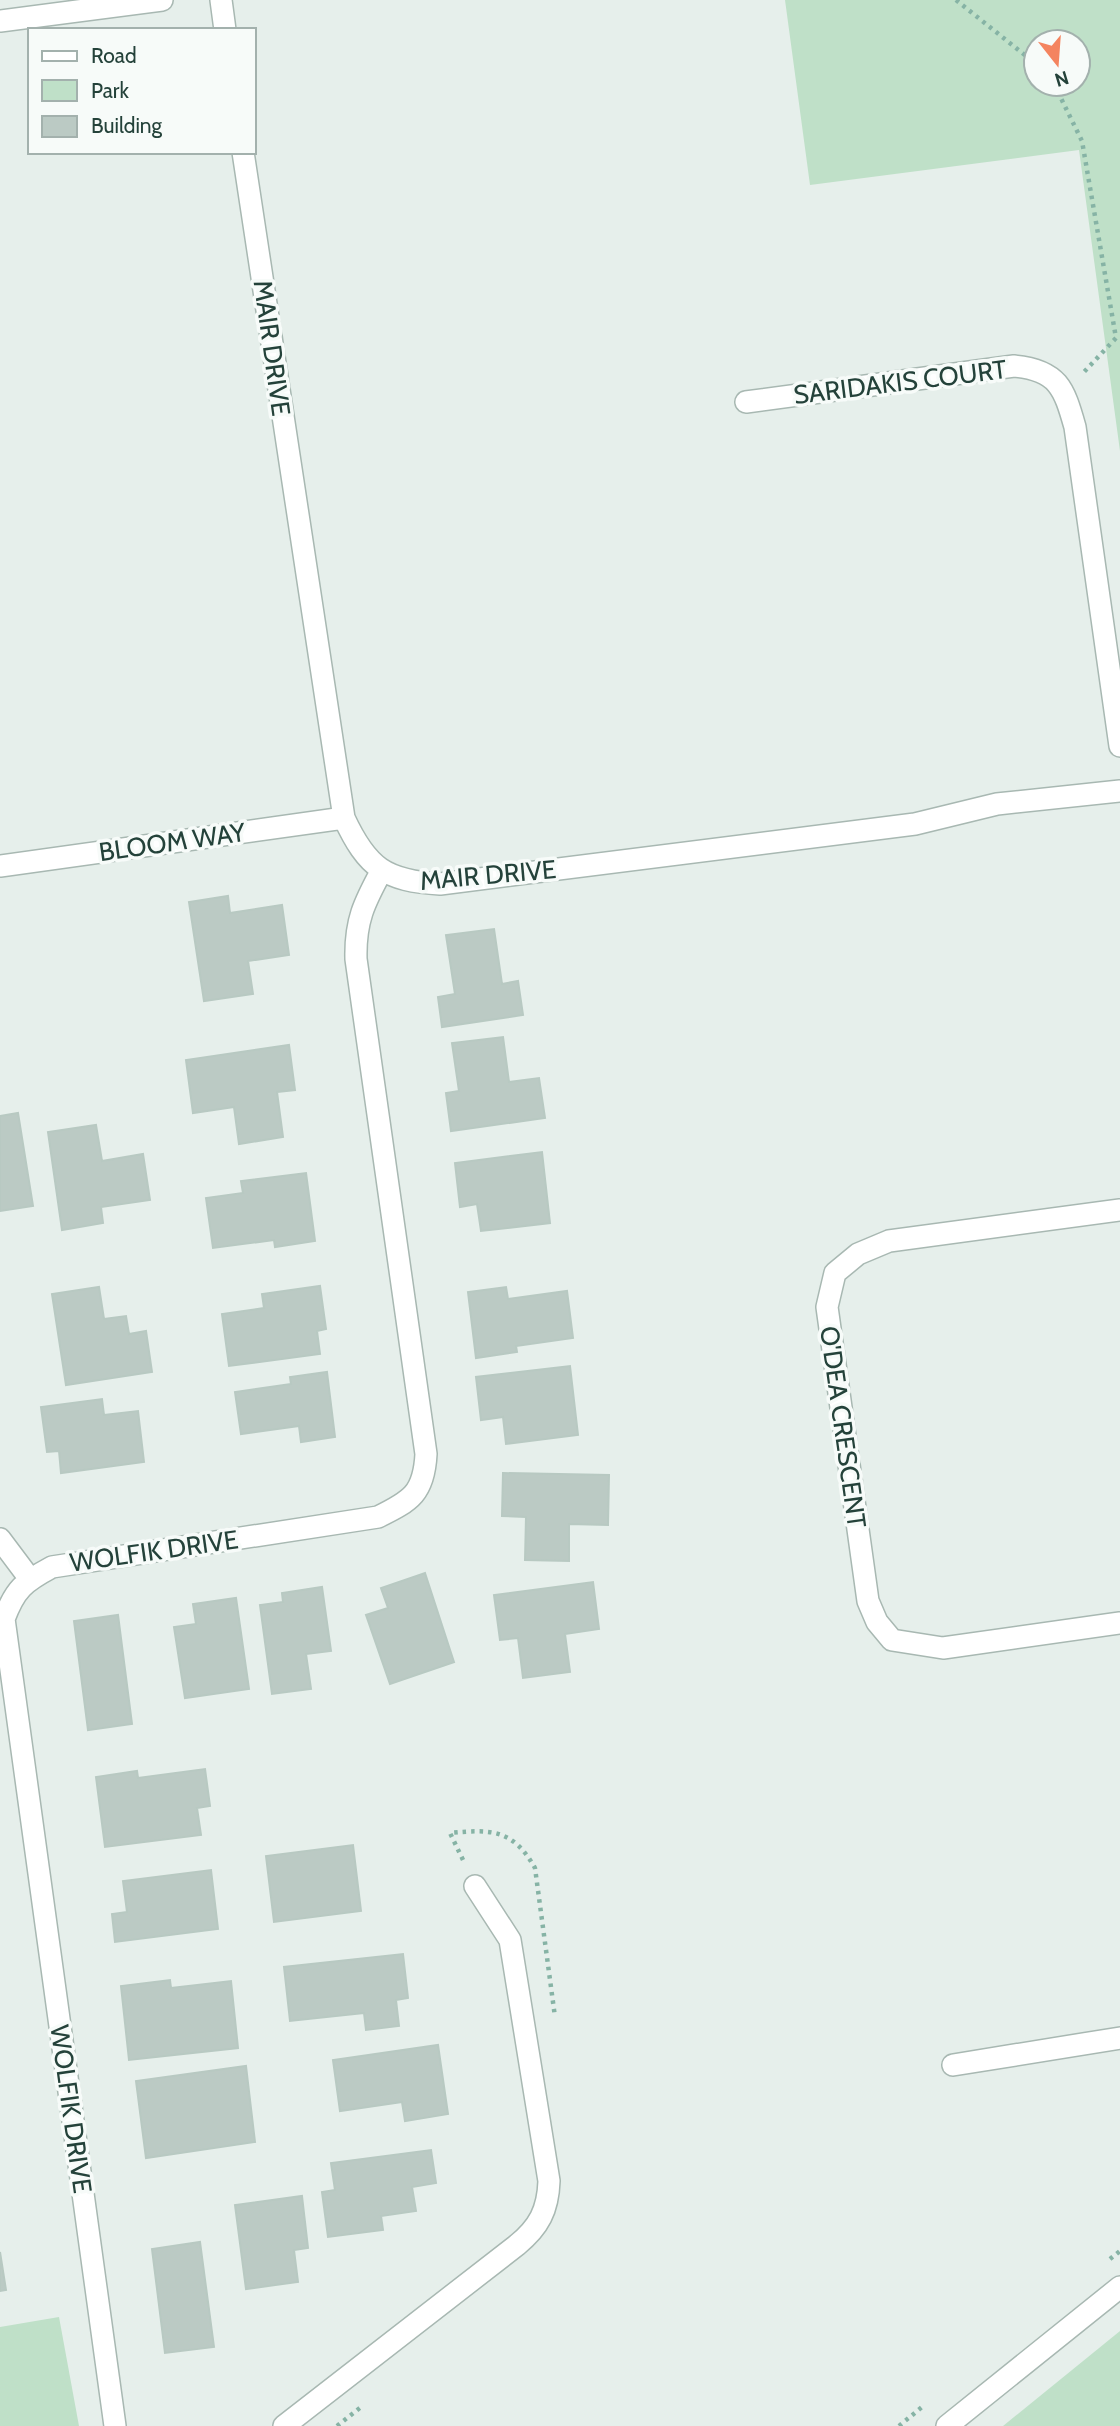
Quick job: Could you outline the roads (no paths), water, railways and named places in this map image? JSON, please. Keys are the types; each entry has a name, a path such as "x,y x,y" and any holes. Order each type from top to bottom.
{"street":[{"path":"0,21 162,0"},
{"path":"221,0 225,28"},
{"name":"MAIR DRIVE","path":"243,154 344,818 365,855 382,870 407,882 440,884 915,824 997,804 1120,791"},
{"name":"SARIDAKIS COURT","path":"746,402 1014,366 1035,368 1053,378 1065,391 1075,426 1120,746"},
{"name":"BLOOM WAY","path":"0,866 344,818"},
{"name":"WOLFIK DRIVE","path":"115,2426 4,1619 13,1595 30,1579 52,1567 378,1517 415,1495 425,1477 426,1454 356,959 355,928 382,870"},
{"name":"O'DEA CRESCENT","path":"1120,1210 889,1241 858,1254 835,1273 827,1307 868,1601 877,1622 892,1640 943,1648 1120,1623"},
{"path":"0,1539 30,1579"},
{"path":"284,2426 517,2245 542,2218 548,2200 549,2181 510,1940 475,1886"},
{"path":"953,2066 1120,2038"},
{"path":"947,2426 1120,2287"}]}
